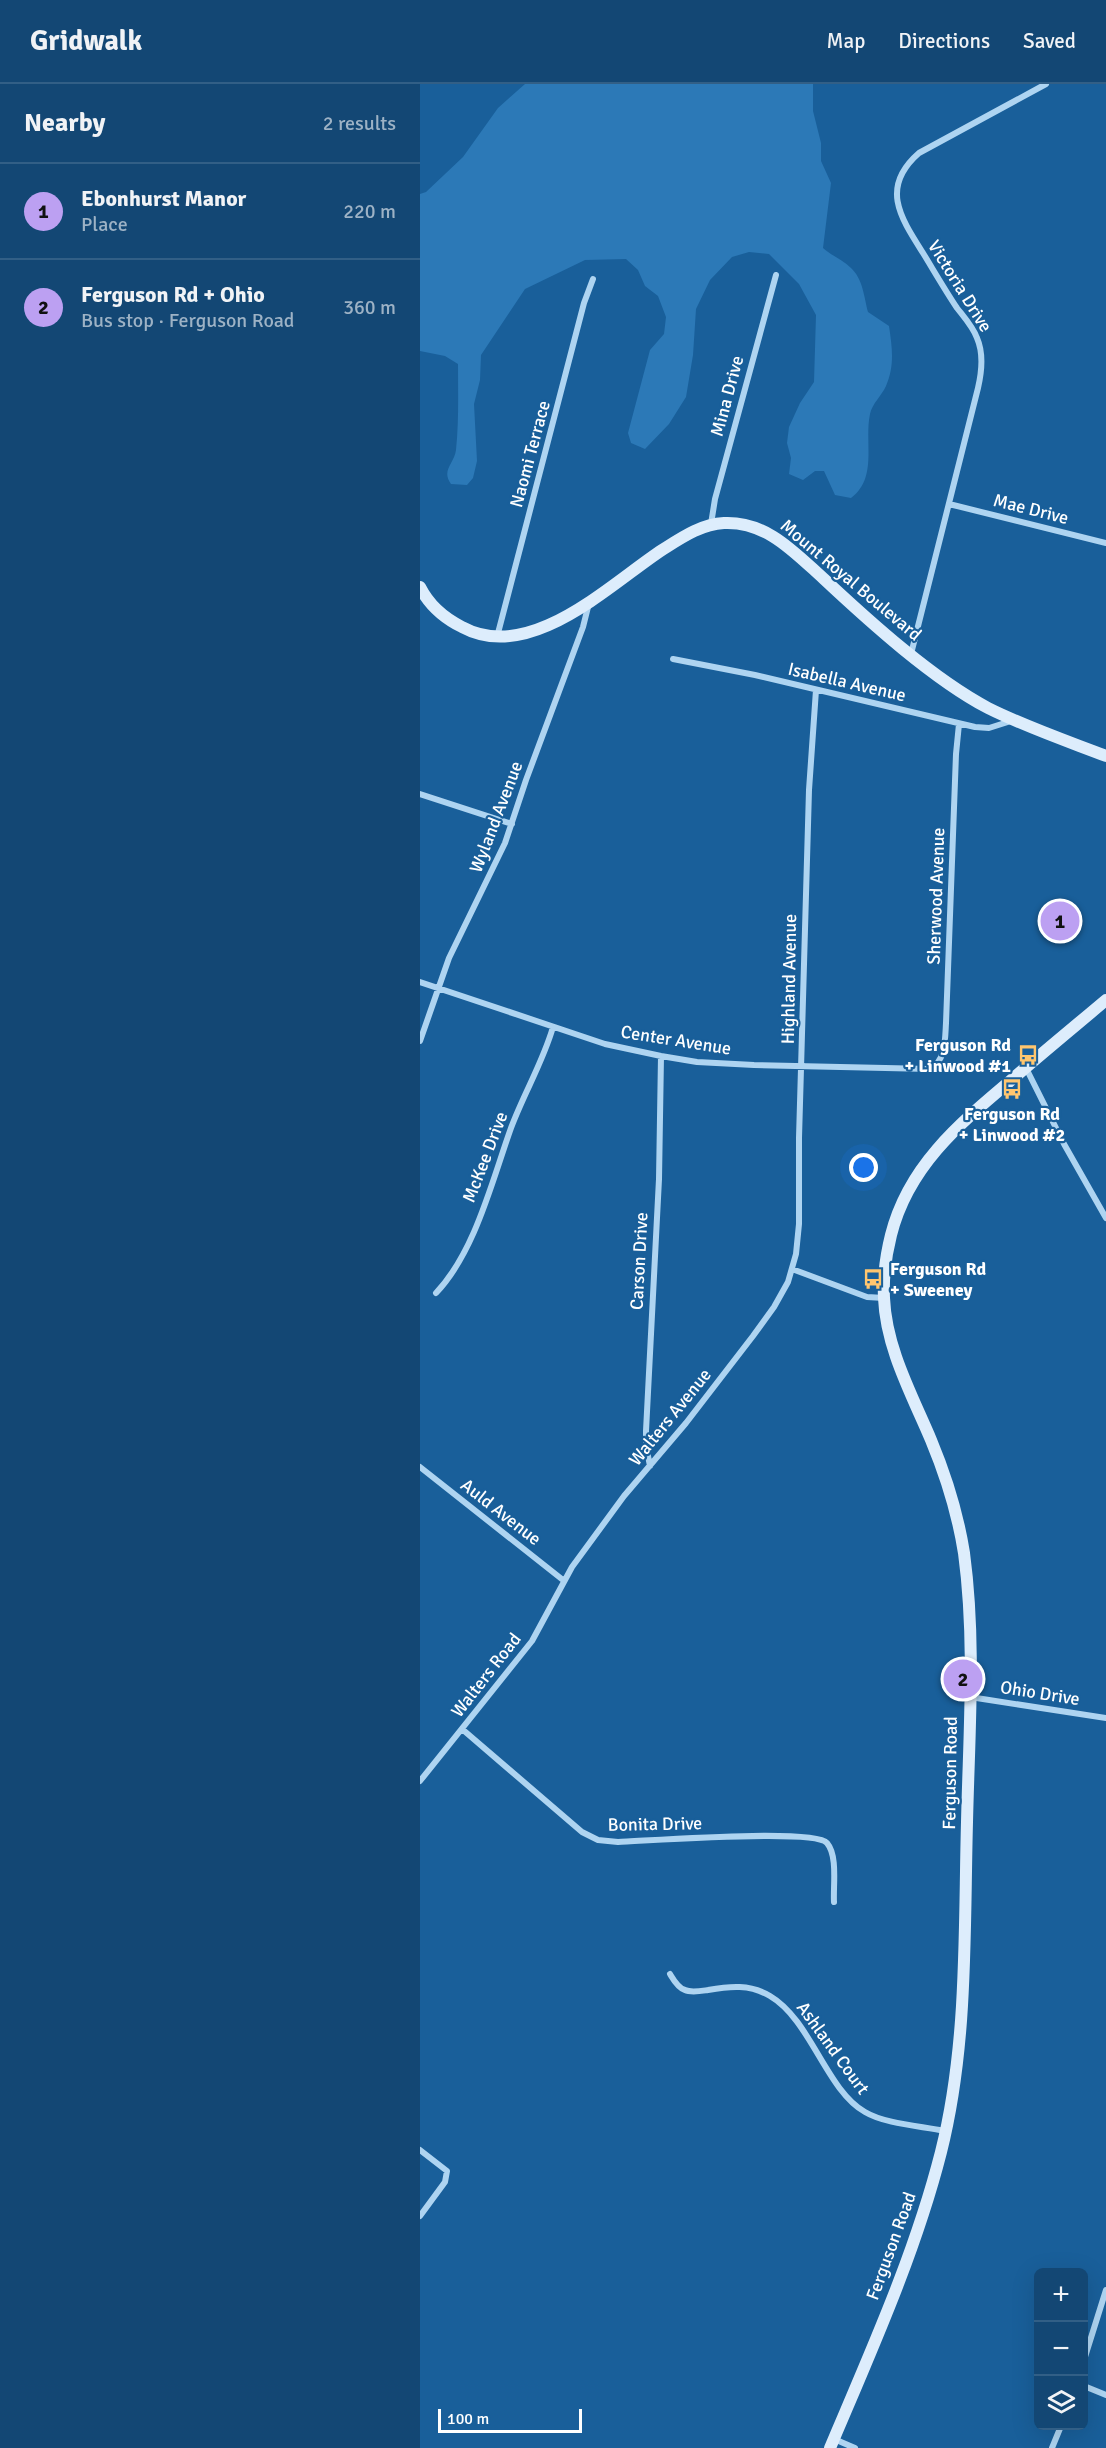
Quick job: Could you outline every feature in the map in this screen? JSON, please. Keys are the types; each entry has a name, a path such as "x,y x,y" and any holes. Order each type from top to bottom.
{"street":[{"name":"Victoria Drive","path":"911,654 981,375 981,355 974,331 950,298 902,220 896,200 897,184 904,169 919,153 1046,84"},
{"name":"Mina Drive","path":"711,525 715,500 776,275"},
{"name":"Naomi Terrace","path":"497,638 584,303 593,279"},
{"name":"Mae Drive","path":"949,504 1106,543"},
{"name":"Mount Royal Boulevard","path":"421,593 455,624 477,634 497,638 524,635 569,615 679,539 711,525 748,525 774,536 911,654 967,696 1014,719 1106,756"},
{"name":"Wyland Avenue","path":"420,1041 449,957 495,868 512,824 583,627 590,600"},
{"name":"Isabella Avenue","path":"673,659 755,675 959,724 989,728 1014,719"},
{"name":"Highland Avenue","path":"792,1269 799,1224 799,1138 809,790 816,690"},
{"name":"Sherwood Avenue","path":"936,1066 942,1054 946,1023 959,724"},
{"path":"420,794 512,824"},
{"name":"Center Avenue","path":"420,982 605,1044 661,1056 718,1063 907,1070 925,1070 936,1066"},
{"name":"Ferguson Road","path":"832,2443 915,2238 934,2177 957,2065 962,2013 969,1597 957,1516 933,1445 901,1368 889,1328 884,1298 885,1273 892,1233 904,1198 915,1176 934,1150 958,1126 1106,1000"},
{"name":"McKee Drive","path":"436,1293 457,1267 490,1190 521,1104 541,1063 553,1026"},
{"name":"Carson Drive","path":"650,1466 646,1431 659,1179 661,1056"},
{"path":"1026,1068 1069,1154 1106,1218"},
{"path":"792,1269 867,1297 884,1298"},
{"name":"Walters Avenue","path":"563,1580 624,1496 686,1423 766,1319 781,1295 792,1269"},
{"name":"Auld Avenue","path":"420,1467 563,1580"},
{"name":"Walters Road","path":"420,1781 532,1641 563,1580"},
{"name":"Ohio Drive","path":"969,1697 1106,1718"},
{"name":"Bonita Drive","path":"462,1729 582,1832 598,1840 618,1842 728,1837 809,1837 824,1840 830,1848 833,1861 834,1902"},
{"name":"Ashland Court","path":"670,1974 676,1984 685,1990 699,1991 734,1985 765,1993 788,2010 841,2088 858,2107 880,2117 945,2132"},
{"path":"420,2150 447,2171 445,2182 420,2216"},
{"path":"1088,2345 1106,2290"},
{"path":"1088,2387 1106,2396"},
{"path":"1052,2448 1059,2430"},
{"path":"832,2443 855,2448"}],"shaded area":[{"path":"525,84 813,84 813,111 821,143 821,161 831,183 823,248 855,272 868,312 889,326 892,349 889,378 870,414 865,480 851,498 835,495 824,471 815,471 803,480 789,474 791,458 787,443 789,427 800,403 814,382 816,315 799,284 769,254 749,252 732,257 710,280 696,309 693,355 686,397 669,424 645,449 631,443 628,433 650,350 664,334 666,317 658,296 645,286 638,270 626,259 585,260 525,289 481,355 480,380 474,404 477,461 473,478 467,485 451,484 447,475 456,450 458,364 445,356 420,351 420,194 426,192 463,157 498,108"}],"place":[{"name":"Ebonhurst Manor","path":"1060,921"},
{"name":"Ferguson Rd + Linwood #1","path":"1028,1055"},
{"name":"Ferguson Rd + Linwood #2","path":"1012,1089"},
{"name":"Ferguson Rd + Sweeney","path":"873,1279"},
{"name":"Ferguson Rd + Ohio","path":"963,1679"}]}
